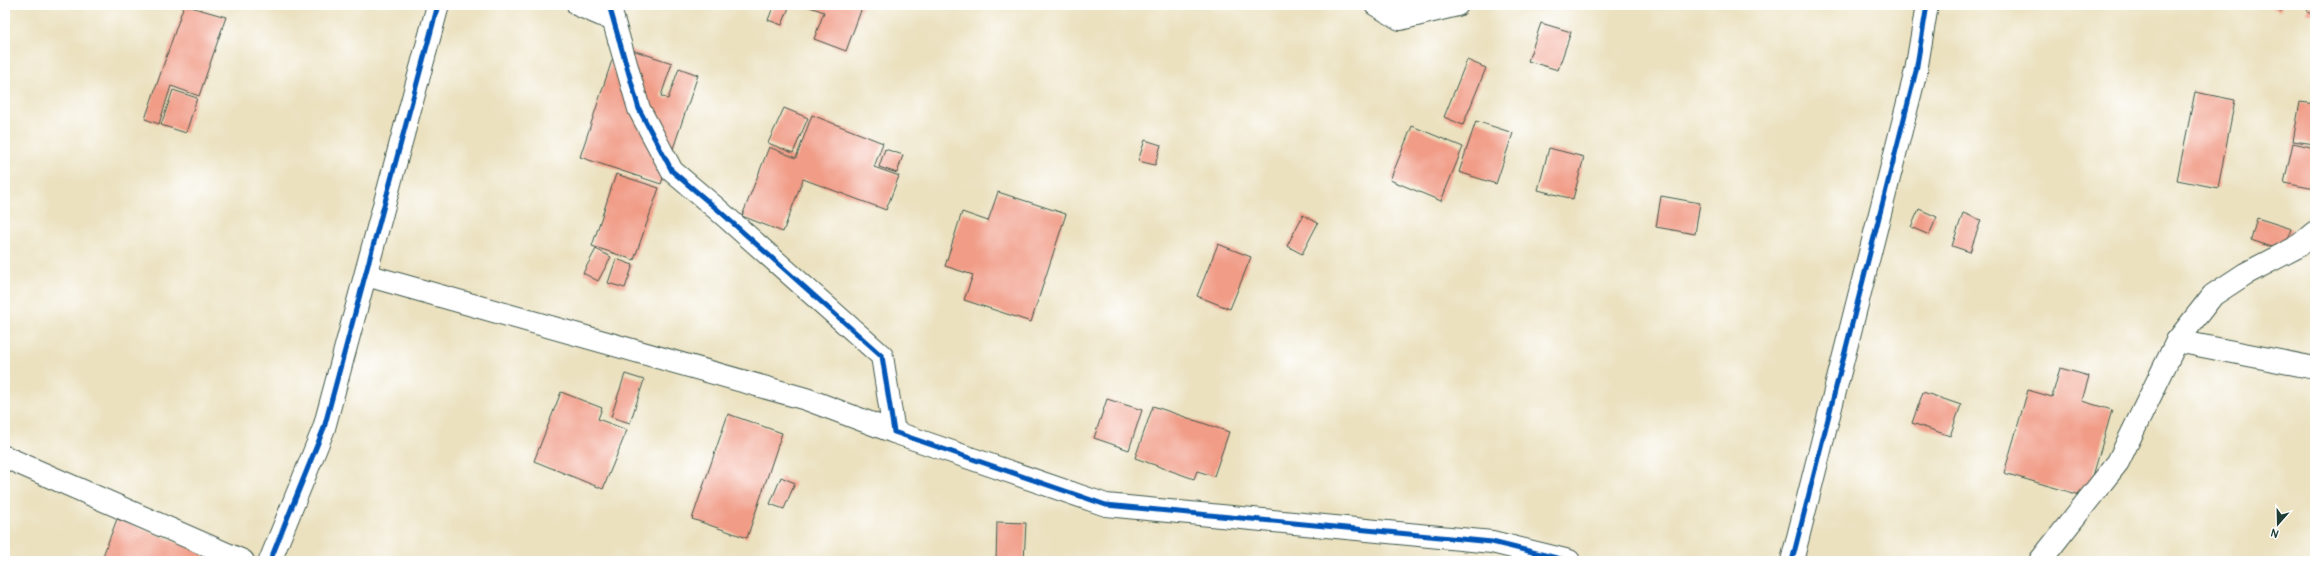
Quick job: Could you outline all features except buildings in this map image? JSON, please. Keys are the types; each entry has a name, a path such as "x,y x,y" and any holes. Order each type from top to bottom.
{"street":[{"path":"270,561 324,428 438,5"},
{"path":"578,5 611,12 639,109 672,171 882,356 894,432"},
{"path":"1376,5 1400,20 1457,5"},
{"path":"1792,561 1916,71 1928,5"},
{"path":"2040,561 2118,462 2177,341 2213,295 2245,274 2297,247 2315,232"},
{"path":"366,275 806,399 894,432 1106,505 1492,542 1569,561"},
{"path":"2177,341 2315,368"},
{"path":"5,457 243,561"}],"cycle path":[{"path":"270,561 324,428 438,5"},
{"path":"609,5 639,109 672,171 717,209 882,356 894,432 1106,505 1492,542 1569,561"},
{"path":"1792,561 1916,71 1927,5"}]}
